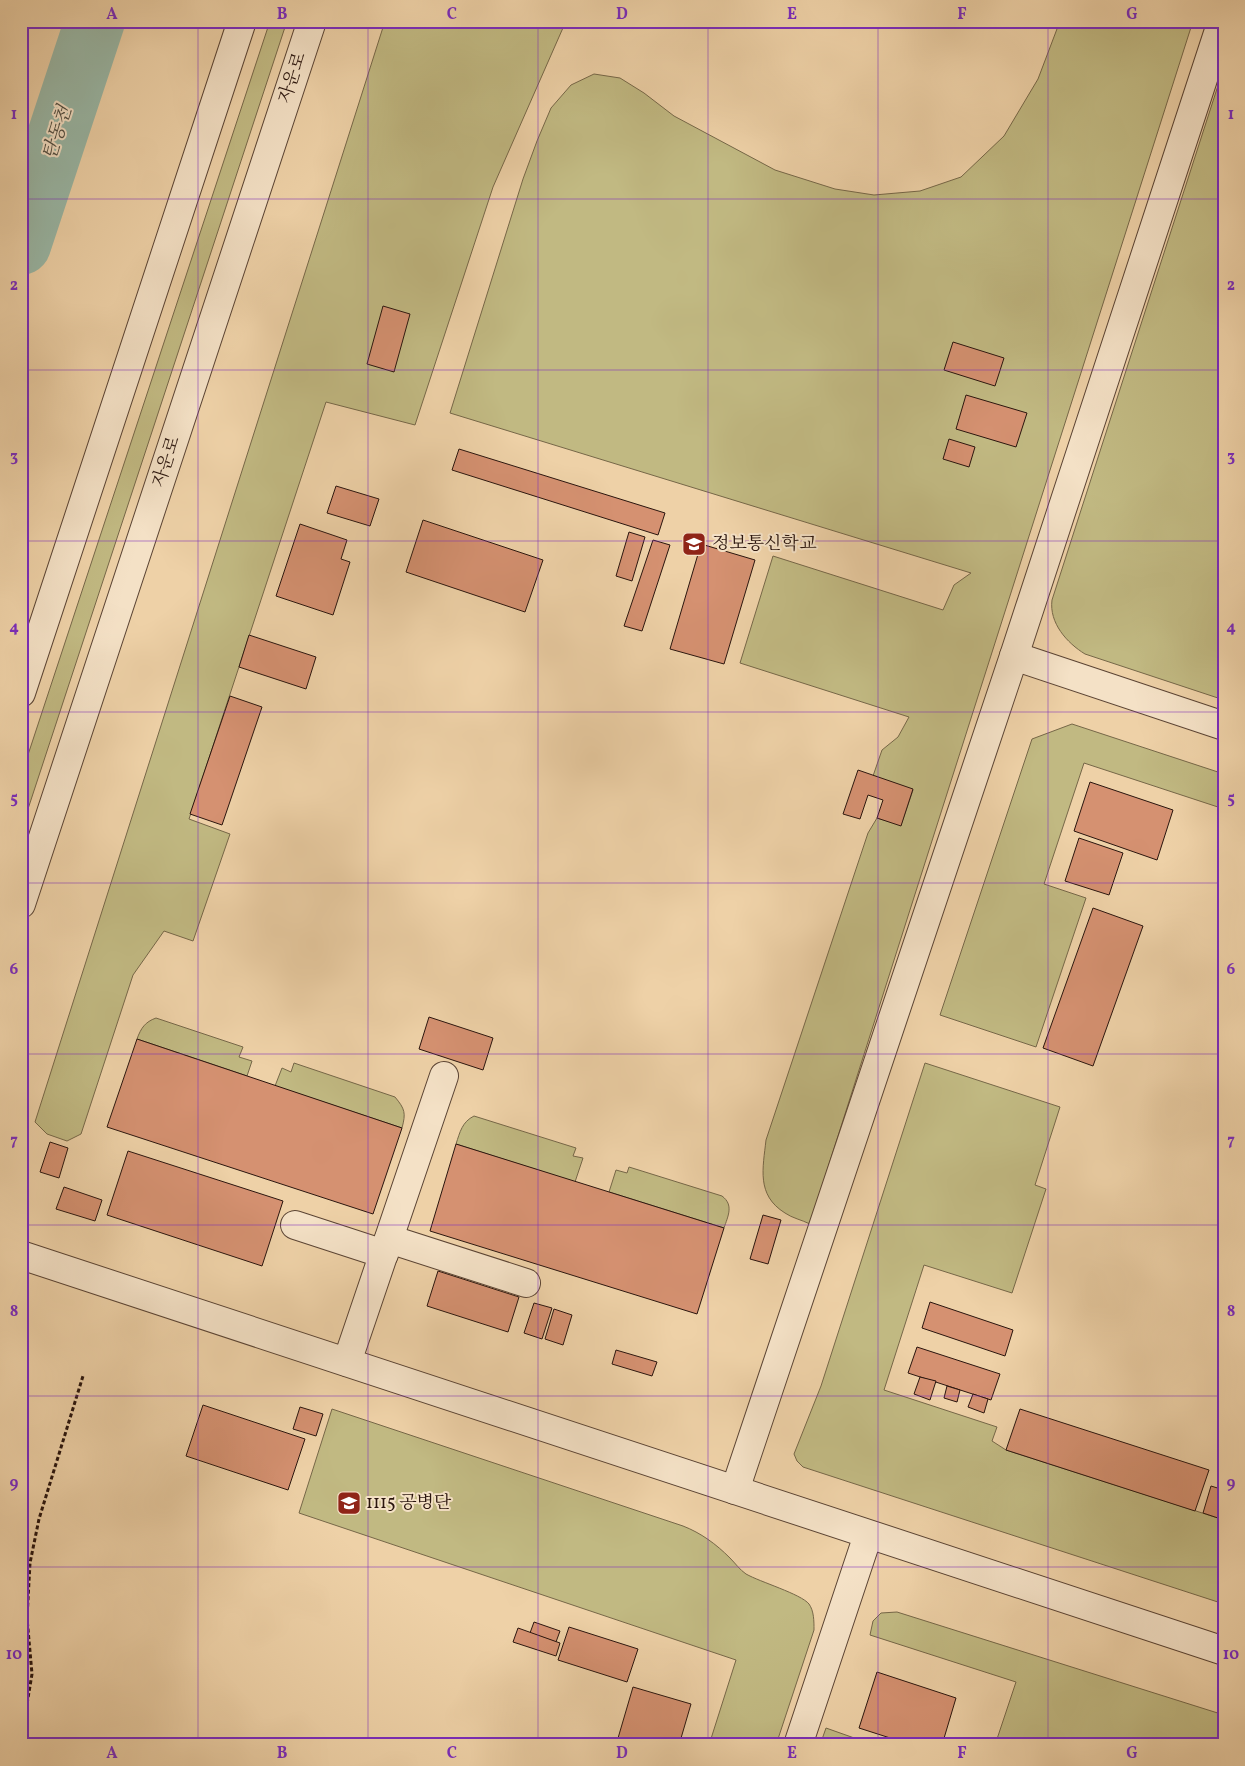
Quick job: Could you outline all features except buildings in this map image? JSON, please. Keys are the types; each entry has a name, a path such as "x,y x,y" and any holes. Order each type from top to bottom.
{"street":[{"path":"21,693 242,21"},
{"name":"자운로","path":"21,904 312,21"},
{"path":"735,1490 1014,656 1222,21"},
{"path":"1014,656 1224,726"},
{"path":"347,1362 444,1076"},
{"path":"295,1225 386,1246 526,1283"},
{"path":"21,1255 1224,1651"},
{"path":"798,1745 868,1535"}],"path":[{"path":"21,1722 27,1704 32,1674 27,1618 30,1563 39,1519 83,1376"}],"shaded area":[{"path":"270,21 287,21 26,815 21,814 21,776"},
{"path":"385,21 566,21 493,187 415,425 326,402 189,819 230,834 193,941 164,931 133,975 81,1134 67,1141 47,1134 35,1122"},
{"path":"1060,21 1193,21 810,1224 785,1213 769,1198 765,1189 763,1171 766,1140 868,833 877,818 901,825 913,790 873,776 882,750 898,737 909,717 740,663 773,556 943,610 954,585 971,573 450,413 523,179 537,141 551,108 571,85 594,74 620,78 644,93 674,116 775,170 835,189 874,195 920,191 961,177 1004,136 1038,79"},
{"path":"1224,67 1224,700 1085,654 1066,638 1056,624 1053,617 1052,600"},
{"path":"1072,724 1224,774 1224,809 1084,763 1044,884 1086,898 1036,1047 940,1015 1032,739"},
{"path":"156,1018 243,1047 239,1057 252,1061 247,1076 137,1039 144,1026"},
{"path":"294,1063 395,1097 404,1111 402,1128 275,1086 282,1068 291,1072"},
{"path":"925,1063 1060,1107 1035,1185 1046,1189 1012,1293 924,1265 884,1390 997,1427 992,1441 1006,1450 1224,1520 1224,1604 803,1467 797,1461 794,1454 821,1386"},
{"path":"474,1116 576,1148 573,1156 583,1158 575,1182 456,1144 464,1124"},
{"path":"629,1167 722,1196 726,1199 729,1207 724,1228 609,1192 616,1170 627,1173"},
{"path":"332,1409 683,1526 714,1544 746,1574 805,1600 812,1610 814,1630 776,1745 709,1745 736,1660 299,1513"},
{"path":"897,1612 1224,1715 1224,1745 995,1745 1016,1682 870,1635 873,1621 881,1613"},
{"path":"826,1728 874,1745 820,1745"}],"waterway":[{"name":"탄동천","path":"21,245 95,21"}],"place":[{"name":"정보통신학교","path":"694,544"},
{"name":"1115 공병단","path":"349,1503"}]}
